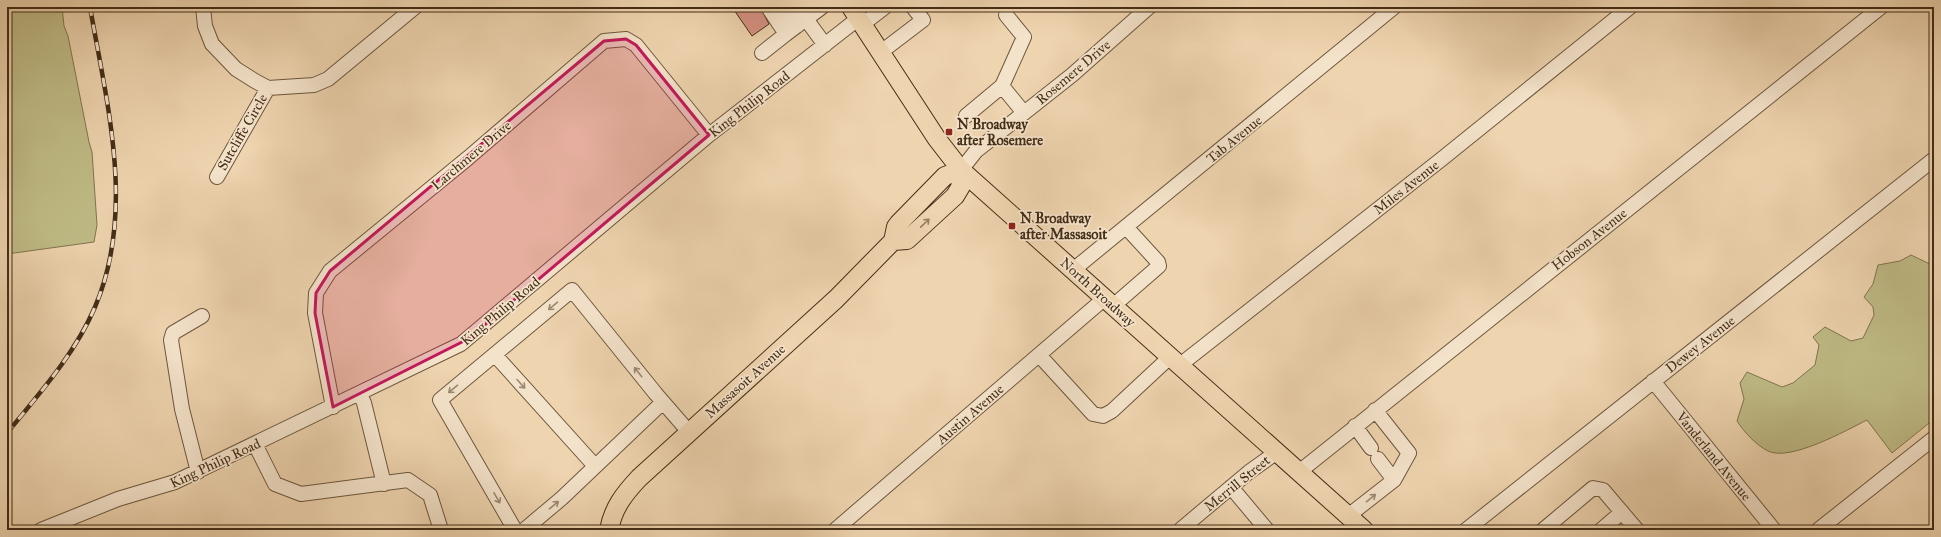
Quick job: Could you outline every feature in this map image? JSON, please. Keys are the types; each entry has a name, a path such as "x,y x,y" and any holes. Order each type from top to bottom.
{"main road":[{"name":"North Broadway","path":"858,17 937,138 961,170 1364,530"},
{"name":"Massasoit Avenue","path":"609,530 615,508 627,490 688,432 836,299 893,241 896,227 899,223 945,176 961,170"}],"street":[{"path":"203,7 205,26 212,44 236,69 268,88 314,85 328,79 411,8"},
{"path":"768,7 807,17"},
{"name":"King Philip Road","path":"41,530 118,499 166,486 198,472 453,349 468,339 709,135 825,45 858,17 886,7"},
{"path":"881,52 923,20 913,7"},
{"name":"Rosemere Drive","path":"961,170 976,151 1072,75 1149,7"},
{"name":"Tab Avenue","path":"1073,270 1394,7"},
{"name":"Miles Avenue","path":"1039,355 1093,414 1103,416 1112,411 1175,361 1443,158 1630,7"},
{"name":"Hobson Avenue","path":"1299,472 1881,7"},
{"path":"792,10 807,17 825,45"},
{"path":"966,116 1002,86 1024,37 1006,15"},
{"path":"762,52 807,17"},
{"name":"Larchmere Drive","path":"333,407 315,313 316,293 321,282 330,271 468,158 604,41 626,39 636,45 709,135"},
{"path":"1002,86 1024,113"},
{"name":"Sutcliffe Circle","path":"217,177 268,88"},
{"name":"Dewey Avenue","path":"1466,530 1934,159"},
{"name":"Austin Avenue","path":"835,530 1039,355 1159,266 1158,262 1126,227"},
{"path":"515,530 440,400 572,290 688,432"},
{"path":"198,472 182,409 171,340 173,333 202,316"},
{"path":"495,354 595,466"},
{"name":"Vanderland Avenue","path":"1654,381 1774,530"},
{"path":"360,394 364,403 384,484"},
{"path":"524,530 562,498 662,402"},
{"path":"1348,516 1394,480 1408,453 1375,410"},
{"path":"1355,426 1394,480"},
{"path":"1818,530 1934,438"},
{"path":"255,444 275,484 301,494 408,480 430,495 441,530"},
{"name":"Merrill Street","path":"1180,530 1231,487 1276,452"},
{"path":"1231,487 1267,530"},
{"path":"1543,530 1593,488 1603,490 1637,530"},
{"path":"1601,530 1622,512"}],"highlighted area":[{"path":"626,39 636,45 709,135 468,339 333,407 315,313 316,293 330,271 604,41"}],"shaded area":[{"path":"7,7 62,7 64,26 68,36 92,152 97,225 94,242 7,254"},
{"path":"1911,255 1934,266 1934,419 1892,453 1867,420 1833,437 1804,449 1790,452 1778,453 1768,451 1755,442 1737,421 1744,399 1740,383 1747,372 1782,387 1793,383 1815,365 1819,345 1813,337 1825,327 1851,341 1863,338 1874,315 1873,307 1864,297 1873,284 1878,265 1900,261"}],"building":[{"path":"732,7 760,7 769,24 752,36"}],"railway":[{"path":"7,433 56,373 77,341 95,307 107,271 114,233 116,196 114,158 104,82 90,7"}],"place":[{"name":"N Broadway after Rosemere","path":"949,132"},
{"name":"N Broadway after Massasoit","path":"1012,226"}]}
